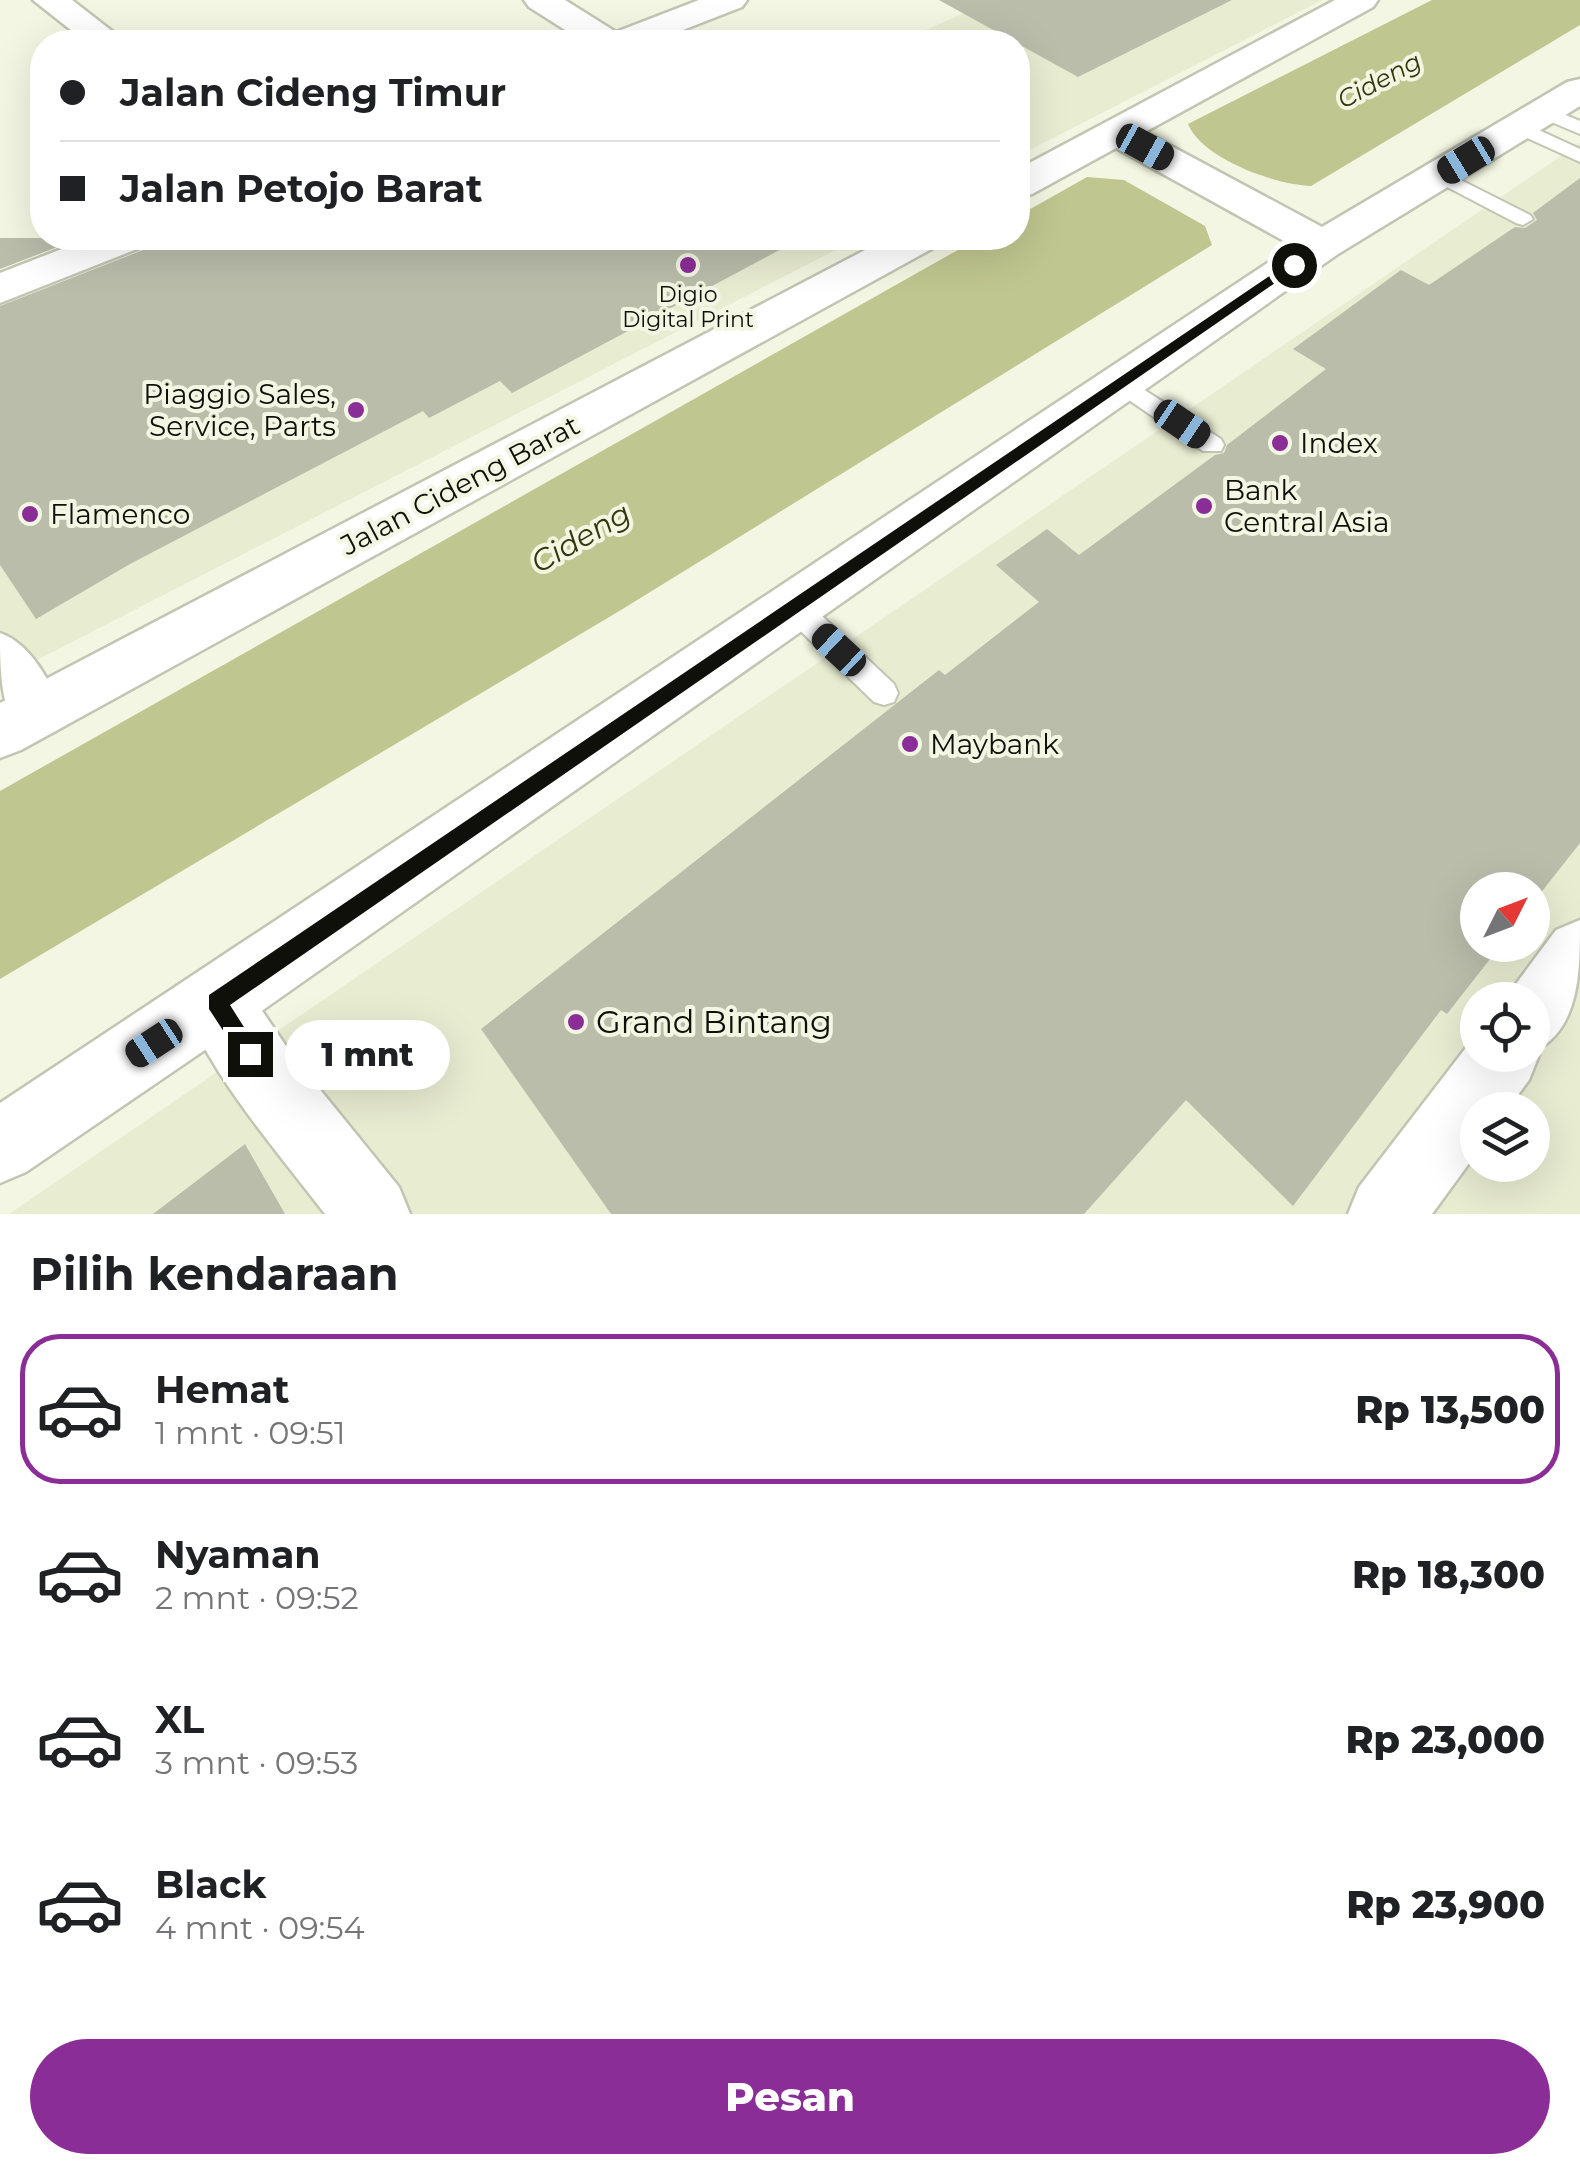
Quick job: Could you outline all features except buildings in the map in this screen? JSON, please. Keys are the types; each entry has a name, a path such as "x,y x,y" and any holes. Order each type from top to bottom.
{"street":[{"path":"50,0 91,30"},
{"path":"541,0 589,30"},
{"path":"653,30 730,0"},
{"path":"1030,180 1131,139 1361,0"},
{"path":"0,1146 1323,245 1561,110"},
{"path":"1131,139 1323,245"},
{"path":"0,290 98,250"},
{"name":"Jalan Cideng Barat","path":"18,722 898,250"},
{"path":"0,657 18,722"},
{"path":"1550,993 1580,953"},
{"path":"216,1002 267,1080 372,1214"},
{"path":"1386,1214 1491,1072"}],"lane":[{"path":"1561,110 1580,156"},
{"path":"1439,176 1522,218"},
{"path":"1121,383 1212,445"},
{"path":"794,607 884,692"}],"shaded area":[{"path":"993,0 1322,0 1030,150 1030,30 926,30"},
{"path":"1580,143 1580,1214 9,1214"},
{"path":"444,250 836,250 0,679 0,451"}],"water":[{"name":"Cideng","path":"1432,0 1580,0 1580,25 1311,186 1279,181 1224,159 1196,137 1188,124"},
{"name":"Cideng","path":"1087,177 1124,180 1205,226 1212,245 621,610 0,979 0,791 958,250 1030,250 1030,209"}],"place":[{"name":"Digio Digital Print","path":"688,265"},
{"name":"Piaggio Sales, Service, Parts","path":"356,410"},
{"name":"Index","path":"1280,443"},
{"name":"Bank Central Asia","path":"1204,506"},
{"name":"Flamenco","path":"30,514"},
{"name":"Maybank","path":"910,744"},
{"name":"Grand Bintang","path":"576,1022"}],"route":[{"path":"250,1054 216,1002 1294,265"}]}
